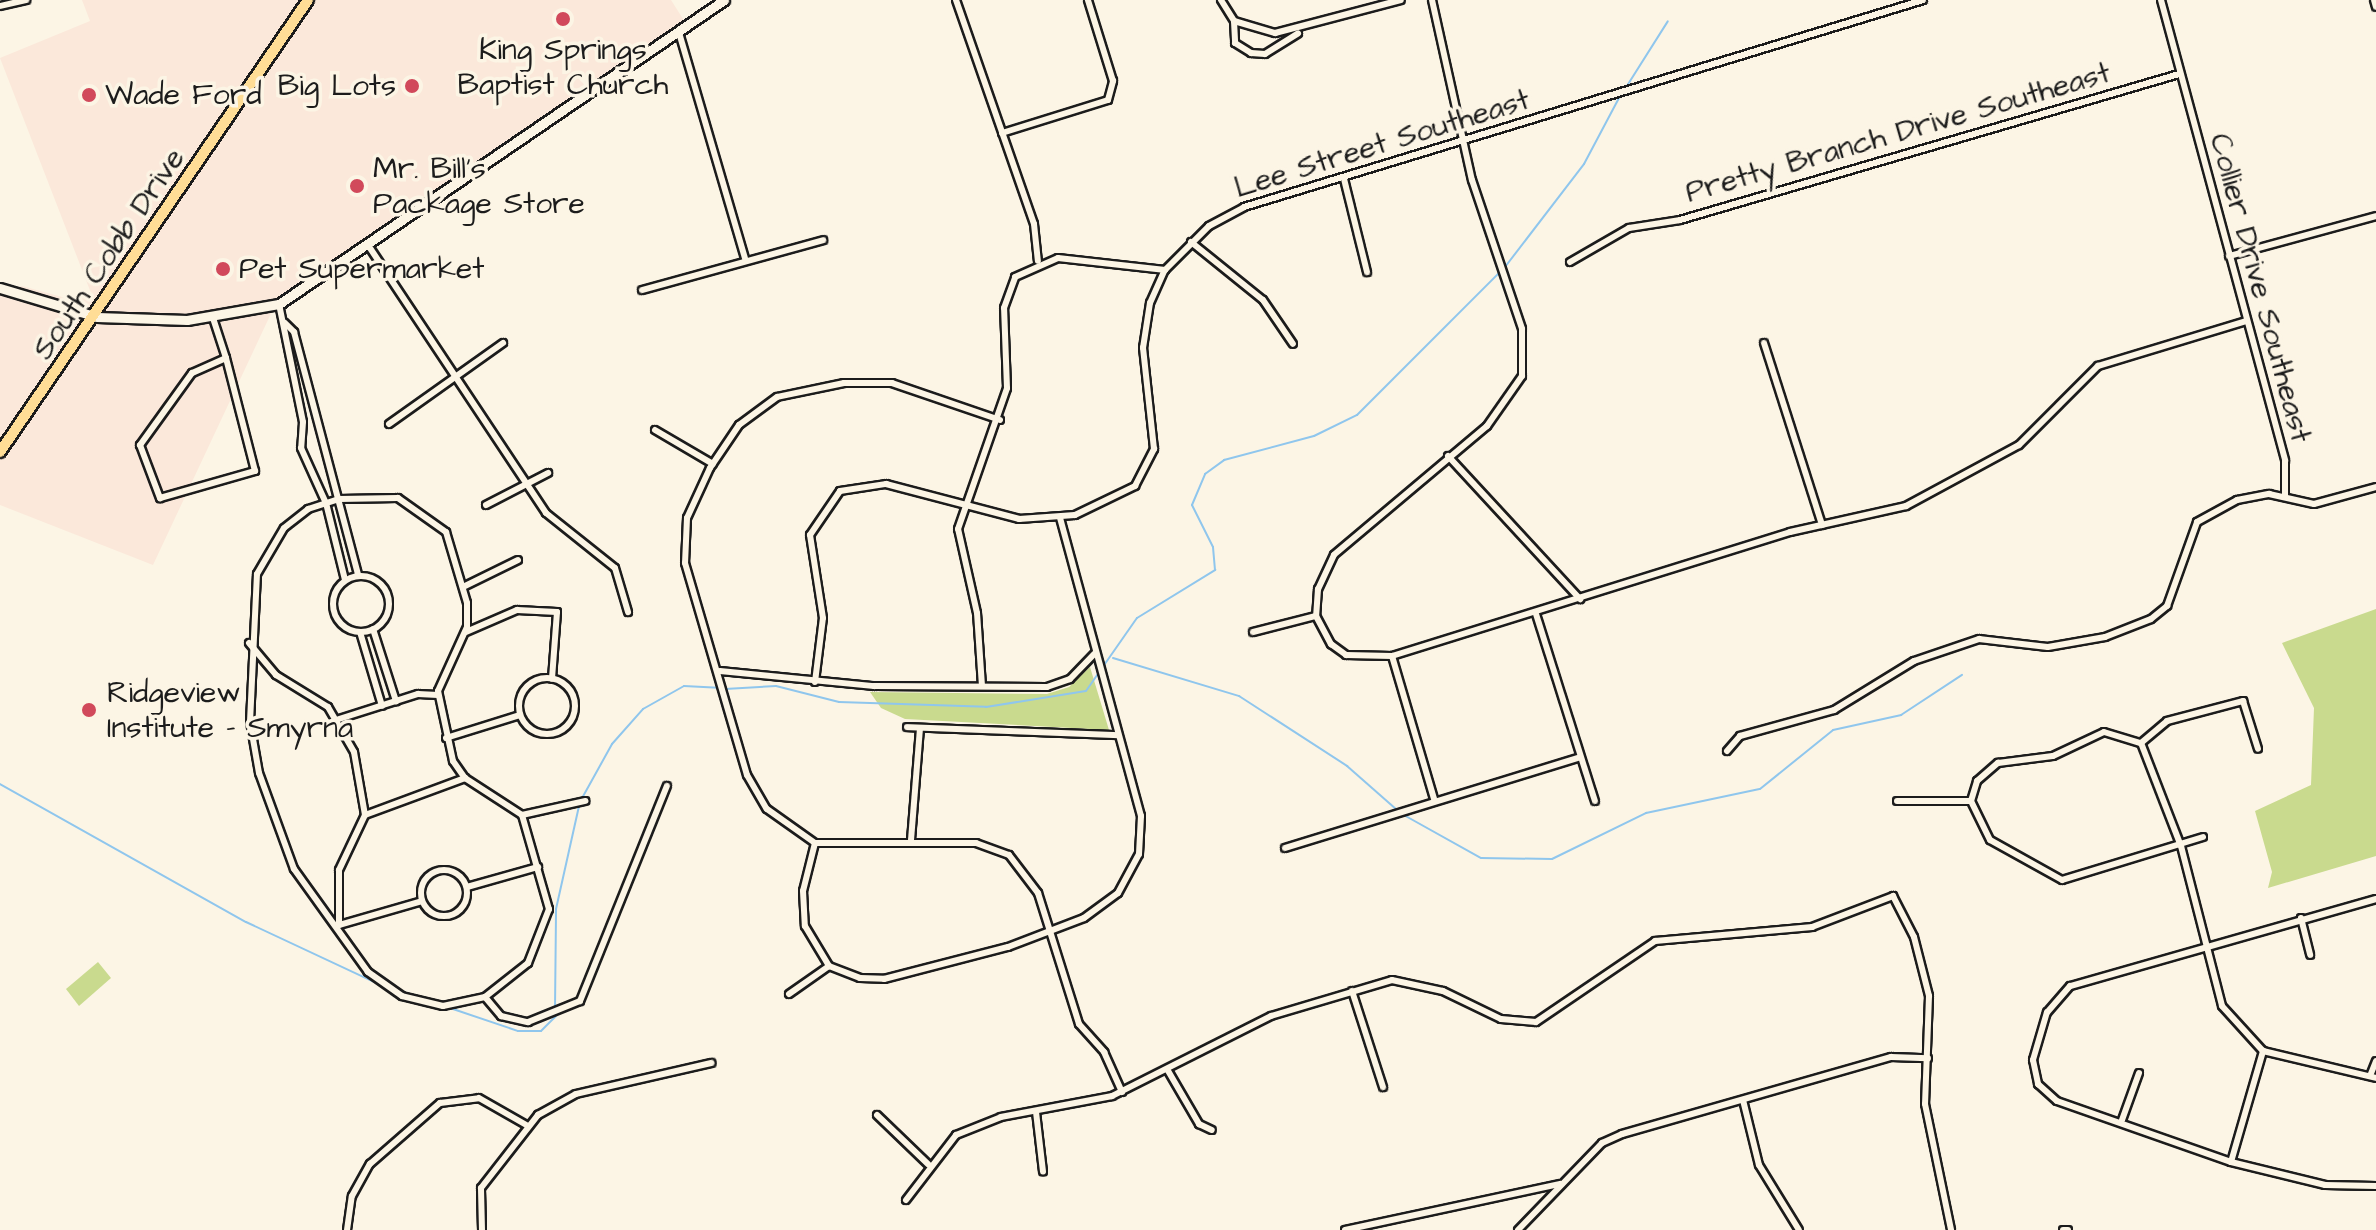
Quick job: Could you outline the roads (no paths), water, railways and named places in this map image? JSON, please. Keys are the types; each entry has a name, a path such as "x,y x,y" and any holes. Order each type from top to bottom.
{"main road":[{"name":"South Cobb Drive","path":"0,452 97,317 308,0"}],"street":[{"path":"0,6 26,0"},
{"path":"0,288 97,317 213,318 279,304 370,248 680,36 724,0"},
{"path":"956,0 1040,246 1038,261"},
{"path":"1002,133 1108,100 1113,81 1088,0"},
{"path":"1221,0 1234,21 1235,43 1251,53 1265,54 1300,31"},
{"path":"1234,21 1275,33 1300,31 1401,0"},
{"path":"1432,0 1524,354 1514,395 1334,555 1318,589 1316,616 1331,644 1346,655 1392,656 1822,525 1906,506 1991,465 2098,366 2246,321"},
{"name":"Lee Street Southeast","path":"815,682 823,618 810,535 823,507 851,486 874,483 961,509 1060,518 1117,501 1146,472 1154,449 1143,348 1165,270 1191,242 1244,207 1923,0"},
{"name":"Collier Drive Southeast","path":"2161,0 2285,461 2285,497"},
{"path":"2374,0 2376,7"},
{"path":"680,36 746,261"},
{"name":"Pretty Branch Drive Southeast","path":"1570,262 1629,228 1680,220 2179,74"},
{"path":"1344,179 1367,272"},
{"path":"2229,256 2376,216"},
{"path":"642,290 823,240"},
{"path":"1191,242 1263,300 1293,344"},
{"path":"370,248 529,485 568,535 615,568 628,612"},
{"path":"982,686 977,613 958,540 961,509 1000,420 1010,366 1004,308 1015,277 1038,261 1081,257 1165,270"},
{"path":"279,304 306,383 358,575 386,591 387,613 373,629 360,632"},
{"path":"213,318 226,358 255,471 160,498 143,438 183,394 192,373 226,358"},
{"path":"285,323 301,448 326,503 345,580"},
{"path":"389,424 503,343"},
{"path":"1764,343 1822,525"},
{"path":"295,386 306,383"},
{"path":"1000,420 892,383 844,383 755,409 713,464 683,536 693,600 720,671 754,789 775,817 815,843 911,840 976,843 1009,855 1032,881 1079,1024 1104,1052 1122,1092"},
{"path":"655,430 713,464"},
{"path":"1448,456 1580,599"},
{"path":"486,505 548,473"},
{"path":"1727,751 1740,736 1834,710 1914,661 1979,639 2048,647 2105,637 2151,619 2167,606 2197,522 2246,497 2285,497 2320,503 2376,487"},
{"path":"398,498 425,512 456,548 465,586 465,633 438,695 446,738 465,778 522,815 538,867 547,930 528,963 485,997 443,1006 402,996 368,972 294,869 259,773 247,704 254,589 266,555 284,528 326,503 339,499 398,498"},
{"path":"789,994 829,966 884,979 1051,932 1107,905 1139,854 1141,816 1094,654 1060,518"},
{"path":"465,586 518,560"},
{"path":"358,575 345,580 333,596 335,616 360,632 382,706"},
{"path":"465,633 517,610 557,612 552,679 575,703 565,727 540,734 520,715"},
{"path":"1536,614 1578,758 1595,801"},
{"path":"1253,632 1316,616"},
{"path":"373,629 396,701"},
{"path":"249,643 276,675 339,719 360,772 365,815 339,870 337,928"},
{"path":"720,671 815,682 1055,686 1094,654"},
{"path":"1392,656 1434,799"},
{"path":"520,715 526,688 552,679"},
{"path":"339,719 418,694 438,695"},
{"path":"2141,743 2167,721 2243,701 2258,749"},
{"path":"446,738 520,715"},
{"path":"907,727 1117,735"},
{"path":"911,840 920,729"},
{"path":"2141,743 2104,732 2053,756 1998,763 1977,781 1971,801 1990,840 2062,880 2203,837"},
{"path":"2141,743 2181,846 2222,1006 2263,1051 2373,1077 2376,1061"},
{"path":"1285,848 1434,799 1578,758"},
{"path":"365,815 465,778"},
{"path":"485,997 501,1016 528,1022 580,1001 667,786"},
{"path":"522,815 585,801"},
{"path":"1897,801 1971,801"},
{"path":"815,843 803,915 829,966"},
{"path":"467,887 538,867"},
{"path":"437,871 455,873 467,887 464,906 449,916 432,914 422,901 423,883 437,871"},
{"path":"906,1200 928,1164 956,1135 1122,1092 1247,1025 1352,991 1409,980 1501,1019 1536,1022 1655,941 1812,927 1893,896 1923,962 1931,1154 1951,1230"},
{"path":"2376,899 2070,986 2039,1030 2038,1084 2057,1101 2122,1120 2231,1162 2325,1185 2376,1186"},
{"path":"337,928 422,901"},
{"path":"2301,918 2310,955"},
{"path":"1352,991 1383,1087"},
{"path":"2231,1162 2263,1051"},
{"path":"1518,1230 1560,1184 1622,1134 1891,1057 1928,1058"},
{"path":"482,1230 481,1188 528,1126 559,1100 711,1063"},
{"path":"1167,1069 1199,1124 1212,1130"},
{"path":"2122,1120 2139,1073"},
{"path":"2027,1088 2038,1084"},
{"path":"347,1230 352,1196 370,1164 440,1103 479,1098 528,1126"},
{"path":"1743,1100 1759,1165 1799,1230"},
{"path":"1036,1112 1043,1172"},
{"path":"877,1115 928,1164"},
{"path":"1345,1230 1560,1184"}],"waterway":[{"path":"1625,89 1668,21"},
{"path":"1505,267 1584,164 1621,94"},
{"path":"725,689 776,686 839,702 986,707 1086,691 1137,618 1215,570 1213,547 1192,505 1205,474 1224,460 1314,436 1357,415 1500,272"},
{"path":"1113,658 1239,696 1347,766 1397,810"},
{"path":"1402,814 1481,858 1552,859 1646,813 1760,789 1833,730 1901,715 1962,675"},
{"path":"581,800 612,744 643,709 684,686 718,688"},
{"path":"0,784 246,922 387,988"},
{"path":"555,1009 556,909 579,806"},
{"path":"450,1008 518,1031 541,1031 557,1015"}],"place":[{"name":"King Springs Baptist Church","path":"563,19"},
{"name":"Big Lots","path":"412,86"},
{"name":"Wade Ford","path":"89,95"},
{"name":"Mr. Bill's Package Store","path":"357,186"},
{"name":"Pet Supermarket","path":"223,269"},
{"name":"Ridgeview Institute - Smyrna","path":"89,710"}]}
